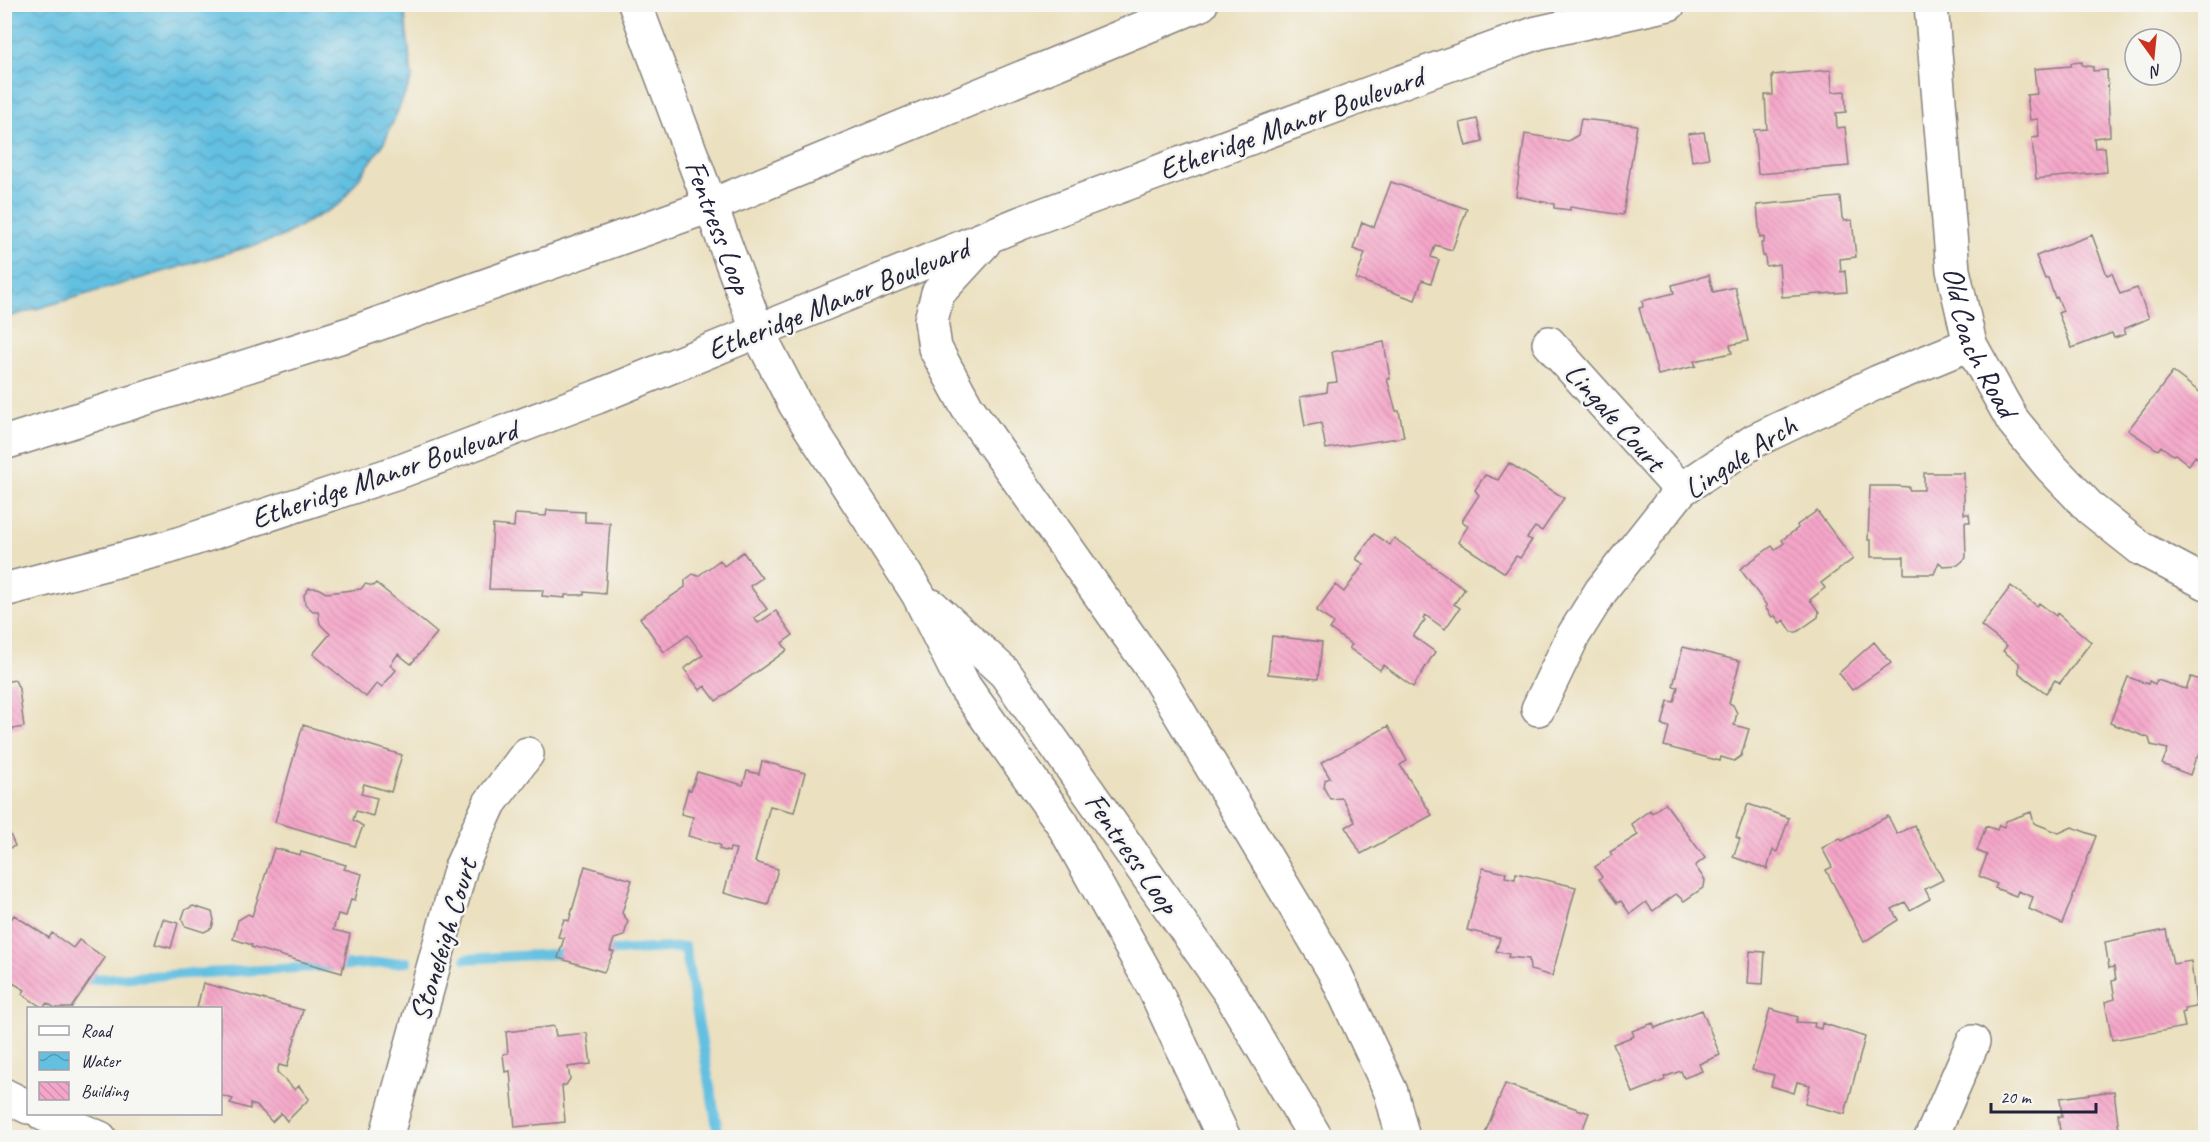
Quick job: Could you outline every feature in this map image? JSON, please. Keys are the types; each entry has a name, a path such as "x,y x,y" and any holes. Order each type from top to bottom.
{"main road":[{"name":"Fentress Loop","path":"635,4 758,332 795,404 918,594 964,686 1062,823 1154,988 1224,1137"},
{"path":"4,443 352,333 710,206 1201,4"},
{"name":"Etheridge Manor Boulevard","path":"4,590 169,547 405,470 758,332 992,235 1537,33 1669,4"},
{"name":"Old Coach Road","path":"1931,4 1953,270 1970,344 2013,421 2050,466 2083,500 2140,548 2205,583"},
{"path":"992,235 938,293 931,320 935,348 967,407 1158,677 1335,973 1391,1092 1403,1137"},
{"name":"Lingale Court","path":"1549,343 1681,490"},
{"name":"Lingale Arch","path":"1538,709 1572,636 1595,600 1681,490 1764,436 1878,382 1970,344"},
{"name":"Fentress Loop","path":"918,594 1005,672 1230,993 1316,1137"},
{"name":"Stoneleigh Court","path":"386,1137 461,867 490,803 527,754"},
{"path":"1931,1137 1973,1042"},
{"path":"4,1095 27,1106"},
{"path":"48,1115 100,1137"}],"water":[{"path":"5,4 404,5 412,78 383,145 340,204 279,238 5,318"}],"building":[{"path":"2082,62 2082,65 2093,67 2093,71 2107,70 2110,136 2094,138 2095,148 2105,147 2107,172 2036,179 2032,138 2039,137 2038,119 2030,120 2027,95 2037,94 2034,69 2071,66 2071,63"},
{"path":"1831,70 1832,92 1845,91 1846,112 1836,113 1837,128 1845,127 1849,166 1758,174 1754,130 1767,129 1765,95 1773,95 1772,75"},
{"path":"1477,119 1483,142 1466,146 1460,123"},
{"path":"1581,119 1637,125 1623,215 1570,207 1570,210 1554,208 1554,204 1516,196 1525,134 1568,141 1578,135"},
{"path":"1704,132 1709,158 1692,161 1688,134"},
{"path":"1391,182 1467,209 1452,250 1435,245 1431,257 1439,260 1431,283 1422,280 1415,300 1356,279 1365,253 1353,249 1362,222 1374,227"},
{"path":"1840,197 1842,218 1844,221 1852,220 1856,257 1840,259 1841,272 1845,271 1847,292 1782,297 1779,264 1766,266 1765,256 1763,256 1761,243 1764,243 1764,237 1760,238 1757,205"},
{"path":"2092,235 2107,275 2112,273 2120,294 2137,288 2149,318 2124,329 2126,334 2114,338 2112,333 2072,348 2058,313 2063,311 2057,297 2055,298 2048,278 2045,279 2036,256"},
{"path":"1709,275 1713,292 1735,287 1748,341 1730,345 1732,353 1694,361 1696,366 1658,375 1639,308 1643,307 1642,301 1674,293 1672,285"},
{"path":"1384,342 1390,379 1387,379 1396,411 1399,411 1404,437 1326,449 1321,423 1305,426 1300,397 1327,392 1328,383 1337,382 1332,352"},
{"path":"2173,372 2201,393 2206,387 2206,464 2195,456 2189,465 2175,454 2173,455 2161,446 2158,450 2128,430"},
{"path":"1509,463 1564,498 1542,531 1535,527 1527,538 1532,540 1520,558 1516,556 1505,573 1458,542 1468,526 1462,521 1479,495 1475,490 1485,475 1498,480"},
{"path":"1924,473 1964,473 1964,514 1969,514 1970,522 1965,522 1966,558 1958,565 1943,566 1939,562 1934,574 1904,574 1904,557 1871,557 1871,540 1868,540 1870,486 1909,487 1909,490 1924,490"},
{"path":"547,510 585,512 585,522 610,523 605,594 584,592 584,595 565,595 565,598 542,596 543,590 489,589 493,525 514,527 515,514 546,516"},
{"path":"1817,511 1853,559 1821,583 1825,588 1810,600 1819,612 1818,617 1797,632 1792,632 1784,620 1780,623 1775,616 1772,617 1765,607 1767,606 1740,569 1772,546 1775,550 1784,543 1782,540 1798,528 1797,525"},
{"path":"1374,534 1390,545 1394,538 1465,589 1454,604 1460,608 1445,629 1425,615 1423,618 1425,620 1413,636 1435,652 1413,687 1383,665 1380,670 1349,648 1352,645 1330,629 1334,623 1316,611 1335,585 1344,592 1364,564 1356,559"},
{"path":"743,552 762,578 750,586 767,609 754,618 758,623 776,611 793,635 782,643 787,650 716,701 705,686 700,690 684,669 703,655 688,635 664,652 640,618 685,587 685,580 693,574 698,576 720,560 724,566"},
{"path":"376,583 437,633 411,664 398,654 390,665 396,670 382,687 377,683 366,697 313,654 330,634 320,624 318,611 313,611 305,604 304,595 309,588 318,588 326,593 361,589 365,584 374,586"},
{"path":"2011,586 2037,606 2039,603 2056,616 2057,613 2091,642 2060,683 2055,680 2046,693 2019,673 2019,663 2003,651 2007,646 1981,626"},
{"path":"1272,636 1322,642 1318,679 1268,674"},
{"path":"1874,642 1891,663 1852,690 1839,673"},
{"path":"1683,647 1740,661 1729,703 1733,705 1737,713 1734,725 1749,729 1741,756 1734,761 1721,757 1720,761 1664,746 1669,727 1662,725 1668,701 1674,702 1678,687 1673,686"},
{"path":"2128,677 2148,684 2149,681 2155,684 2157,680 2186,689 2191,677 2206,682 2206,746 2195,760 2190,775 2162,764 2168,749 2151,745 2149,738 2110,723"},
{"path":"15,680 19,689 24,727 7,730 9,743 4,744 4,682"},
{"path":"303,725 402,755 391,792 364,784 361,794 377,798 373,816 356,811 353,820 363,826 355,846 275,822"},
{"path":"1388,726 1407,761 1400,765 1432,815 1361,854 1346,827 1355,822 1342,798 1330,799 1324,788 1325,780 1330,778 1321,763"},
{"path":"762,761 805,773 794,812 770,806 755,862 778,869 768,905 724,893 736,849 730,848 729,852 719,849 720,845 688,836 693,817 681,814 688,789 691,790 697,772 743,785 747,771 759,774"},
{"path":"1665,803 1705,858 1695,866 1705,880 1704,887 1684,901 1676,894 1653,911 1646,902 1630,914 1621,901 1617,903 1599,879 1602,877 1595,867 1612,855 1610,852 1638,835 1631,824 1650,810 1652,813"},
{"path":"1748,804 1789,818 1777,852 1773,850 1767,869 1733,857 1740,839 1736,837"},
{"path":"2031,812 2034,823 2059,833 2072,827 2096,836 2062,924 2029,909 2033,897 2018,891 2016,896 1995,888 1997,884 1979,876 1987,855 1977,851 1986,826 1997,830 1999,825 2004,827 2006,821"},
{"path":"1888,816 1897,834 1914,825 1943,880 1925,889 1930,899 1910,910 1905,902 1892,909 1898,920 1864,942 1826,870 1832,867 1822,848 1840,838 1842,841"},
{"path":"4,820 15,846 4,850"},
{"path":"274,848 300,855 301,852 346,865 344,869 362,874 355,900 351,899 346,916 338,914 333,930 350,934 342,973 251,947 252,945 233,939 238,920 248,914 252,916"},
{"path":"585,866 632,880 622,913 628,921 624,936 614,939 610,951 614,952 604,972 558,958 564,938 558,937 564,919 569,921"},
{"path":"1483,868 1506,873 1505,877 1515,879 1516,873 1576,887 1552,976 1530,970 1529,959 1508,957 1509,954 1496,951 1500,938 1467,930"},
{"path":"193,906 212,912 214,920 212,928 204,932 185,926 182,919 185,910"},
{"path":"14,915 49,938 52,933 73,948 79,940 105,958 72,1007 53,1007 47,1003 42,1007 22,994 25,990 13,983 10,988 4,984 4,929"},
{"path":"163,919 178,923 171,948 155,944"},
{"path":"2166,930 2173,964 2191,961 2196,1007 2185,1009 2182,1013 2185,1027 2112,1040 2105,1002 2115,999 2112,981 2116,980 2114,967 2109,968 2105,942"},
{"path":"1750,951 1765,952 1763,984 1748,983"},
{"path":"203,983 303,1010 287,1067 279,1065 277,1072 295,1090 299,1086 309,1099 287,1121 281,1113 272,1122 257,1106 250,1104 250,1109 230,1103 233,1099 222,1096 222,1007 197,1007"},
{"path":"1770,1009 1798,1017 1796,1022 1815,1023 1814,1027 1821,1029 1822,1023 1865,1037 1845,1114 1805,1104 1810,1085 1797,1082 1794,1093 1771,1086 1774,1075 1752,1070"},
{"path":"1702,1010 1720,1055 1699,1064 1702,1071 1684,1078 1681,1071 1633,1093 1613,1044 1634,1036 1632,1031 1653,1023 1655,1028"},
{"path":"554,1026 556,1036 587,1033 591,1064 568,1067 570,1079 566,1085 562,1086 565,1122 515,1127 510,1071 505,1072 503,1054 508,1053 506,1032"},
{"path":"1505,1084 1589,1113 1580,1136 1572,1133 1571,1138 1483,1138"},
{"path":"2114,1091 2120,1138 2061,1138 2058,1117 2062,1117 2060,1098"}],"waterway":[{"path":"598,952 685,947 719,1138"},
{"path":"466,959 573,953"},
{"path":"77,980 407,962"}]}
